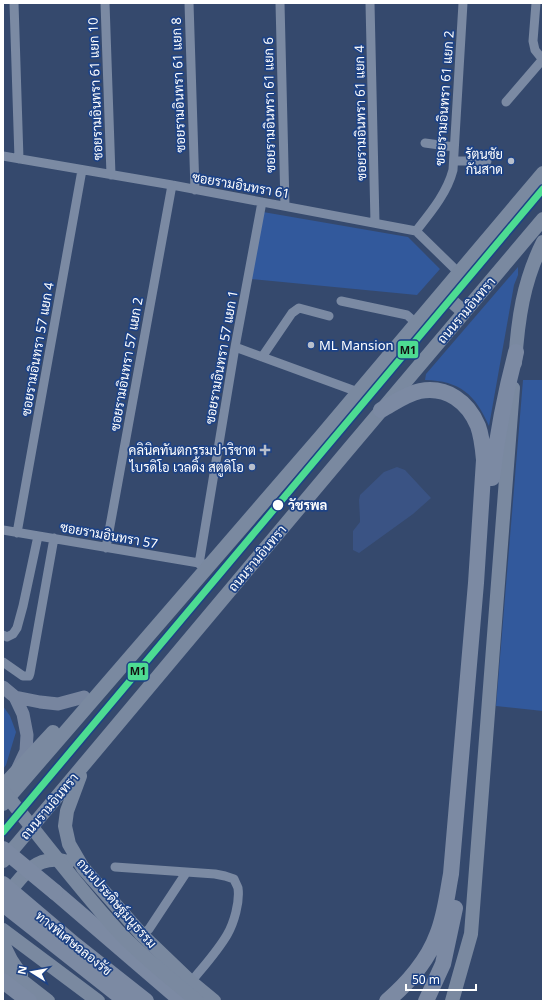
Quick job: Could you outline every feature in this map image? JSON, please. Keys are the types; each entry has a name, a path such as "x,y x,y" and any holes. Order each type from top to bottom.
{"highway":[{"path":"426,1001 443,964 454,913 489,624 492,482 496,448 507,387 516,352"},
{"path":"381,410 410,394 421,391 431,390 444,392 455,396 464,404 479,427 484,460 476,583 451,874 445,908 437,936 419,969 398,992 387,1001"},
{"path":"3,848 182,1001"},
{"name":"ทางพิเศษฉลองรัช","path":"3,884 146,1001"},
{"name":"ทางพิเศษฉลองรัช","path":"3,905 126,1001"},
{"path":"3,981 29,1001"}],"main road":[{"path":"3,804 161,620 205,564 358,392 543,173"},
{"name":"ถนนรามอินทรา","path":"3,861 543,219"},
{"path":"516,352 524,295 529,273 543,242"},
{"path":"442,293 464,312"},
{"path":"3,786 117,661 161,620"},
{"path":"452,1001 471,934 479,841 489,624"},
{"path":"3,687 15,697 23,714 27,735 26,751 17,772"},
{"path":"15,697 58,704 84,697"},
{"name":"ถนนประดิษฐ์มนูธรรม","path":"86,763 67,811 66,826 69,844 83,868 142,935 191,982 214,1001"},
{"path":"3,791 118,931 197,1001"},
{"path":"3,905 4,899 28,870 42,861 58,859 83,868"},
{"path":"3,930 98,1001"},
{"path":"3,944 11,960 27,983"},
{"path":"3,966 27,983 48,1001"}],"street":[{"path":"14,3 19,159"},
{"name":"ซอยรามอินทรา 61 แยก 10","path":"106,3 111,175"},
{"name":"ซอยรามอินทรา 61 แยก 8","path":"189,3 195,190"},
{"name":"ซอยรามอินทรา 61 แยก 6","path":"280,3 285,206"},
{"name":"ซอยรามอินทรา 61 แยก 4","path":"370,3 375,223"},
{"name":"ซอยรามอินทรา 61 แยก 2","path":"416,231 439,200 450,182 454,161 462,3"},
{"path":"506,102 543,59 535,50 533,41 536,3"},
{"path":"425,143 454,147"},
{"name":"ซอยรามอินทรา 61","path":"3,156 172,185 416,231"},
{"path":"454,161 487,161"},
{"name":"ซอยรามอินทรา 57 แยก 4","path":"17,532 82,170"},
{"name":"ซอยรามอินทรา 57 แยก 2","path":"106,548 172,185"},
{"name":"ซอยรามอินทรา 57 แยก 1","path":"205,564 235,347 262,202"},
{"path":"416,231 459,273"},
{"path":"341,301 407,315 416,323"},
{"path":"262,357 292,313 299,308 329,316"},
{"path":"235,347 358,392"},
{"name":"ซอยรามอินทรา 57","path":"3,530 205,564"},
{"path":"3,635 7,637 13,634 17,628 38,536"},
{"path":"3,662 23,676 28,676 30,673 54,538"},
{"path":"114,868 225,876 234,879 238,887 237,905 227,935 191,982"},
{"path":"142,935 149,929 186,873"}],"shaded area":[{"path":"263,212 408,237 440,269 417,295 251,279"},
{"path":"518,267 518,275 514,285 489,426 478,405 465,391 448,383 425,380 426,374"},
{"path":"523,380 543,380 543,711 496,706"},
{"path":"397,467 405,470 431,498 413,514 359,553 353,550 353,531 360,522 360,495 384,472"},
{"path":"3,706 10,716 16,732 6,765 3,769"}],"transit line":[{"name":"M1","path":"3,832 543,189"}],"place":[{"name":"รัตนชัย กันสาด","path":"511,161"},
{"name":"ML Mansion","path":"311,345"},
{"name":"คลินิคทันตกรรมปาริชาต","path":"265,450"},
{"name":"ไบรดิโอ เวลดิ้ง สตูดิโอ","path":"252,467"},
{"name":"วัชรพล","path":"278,505"}]}
